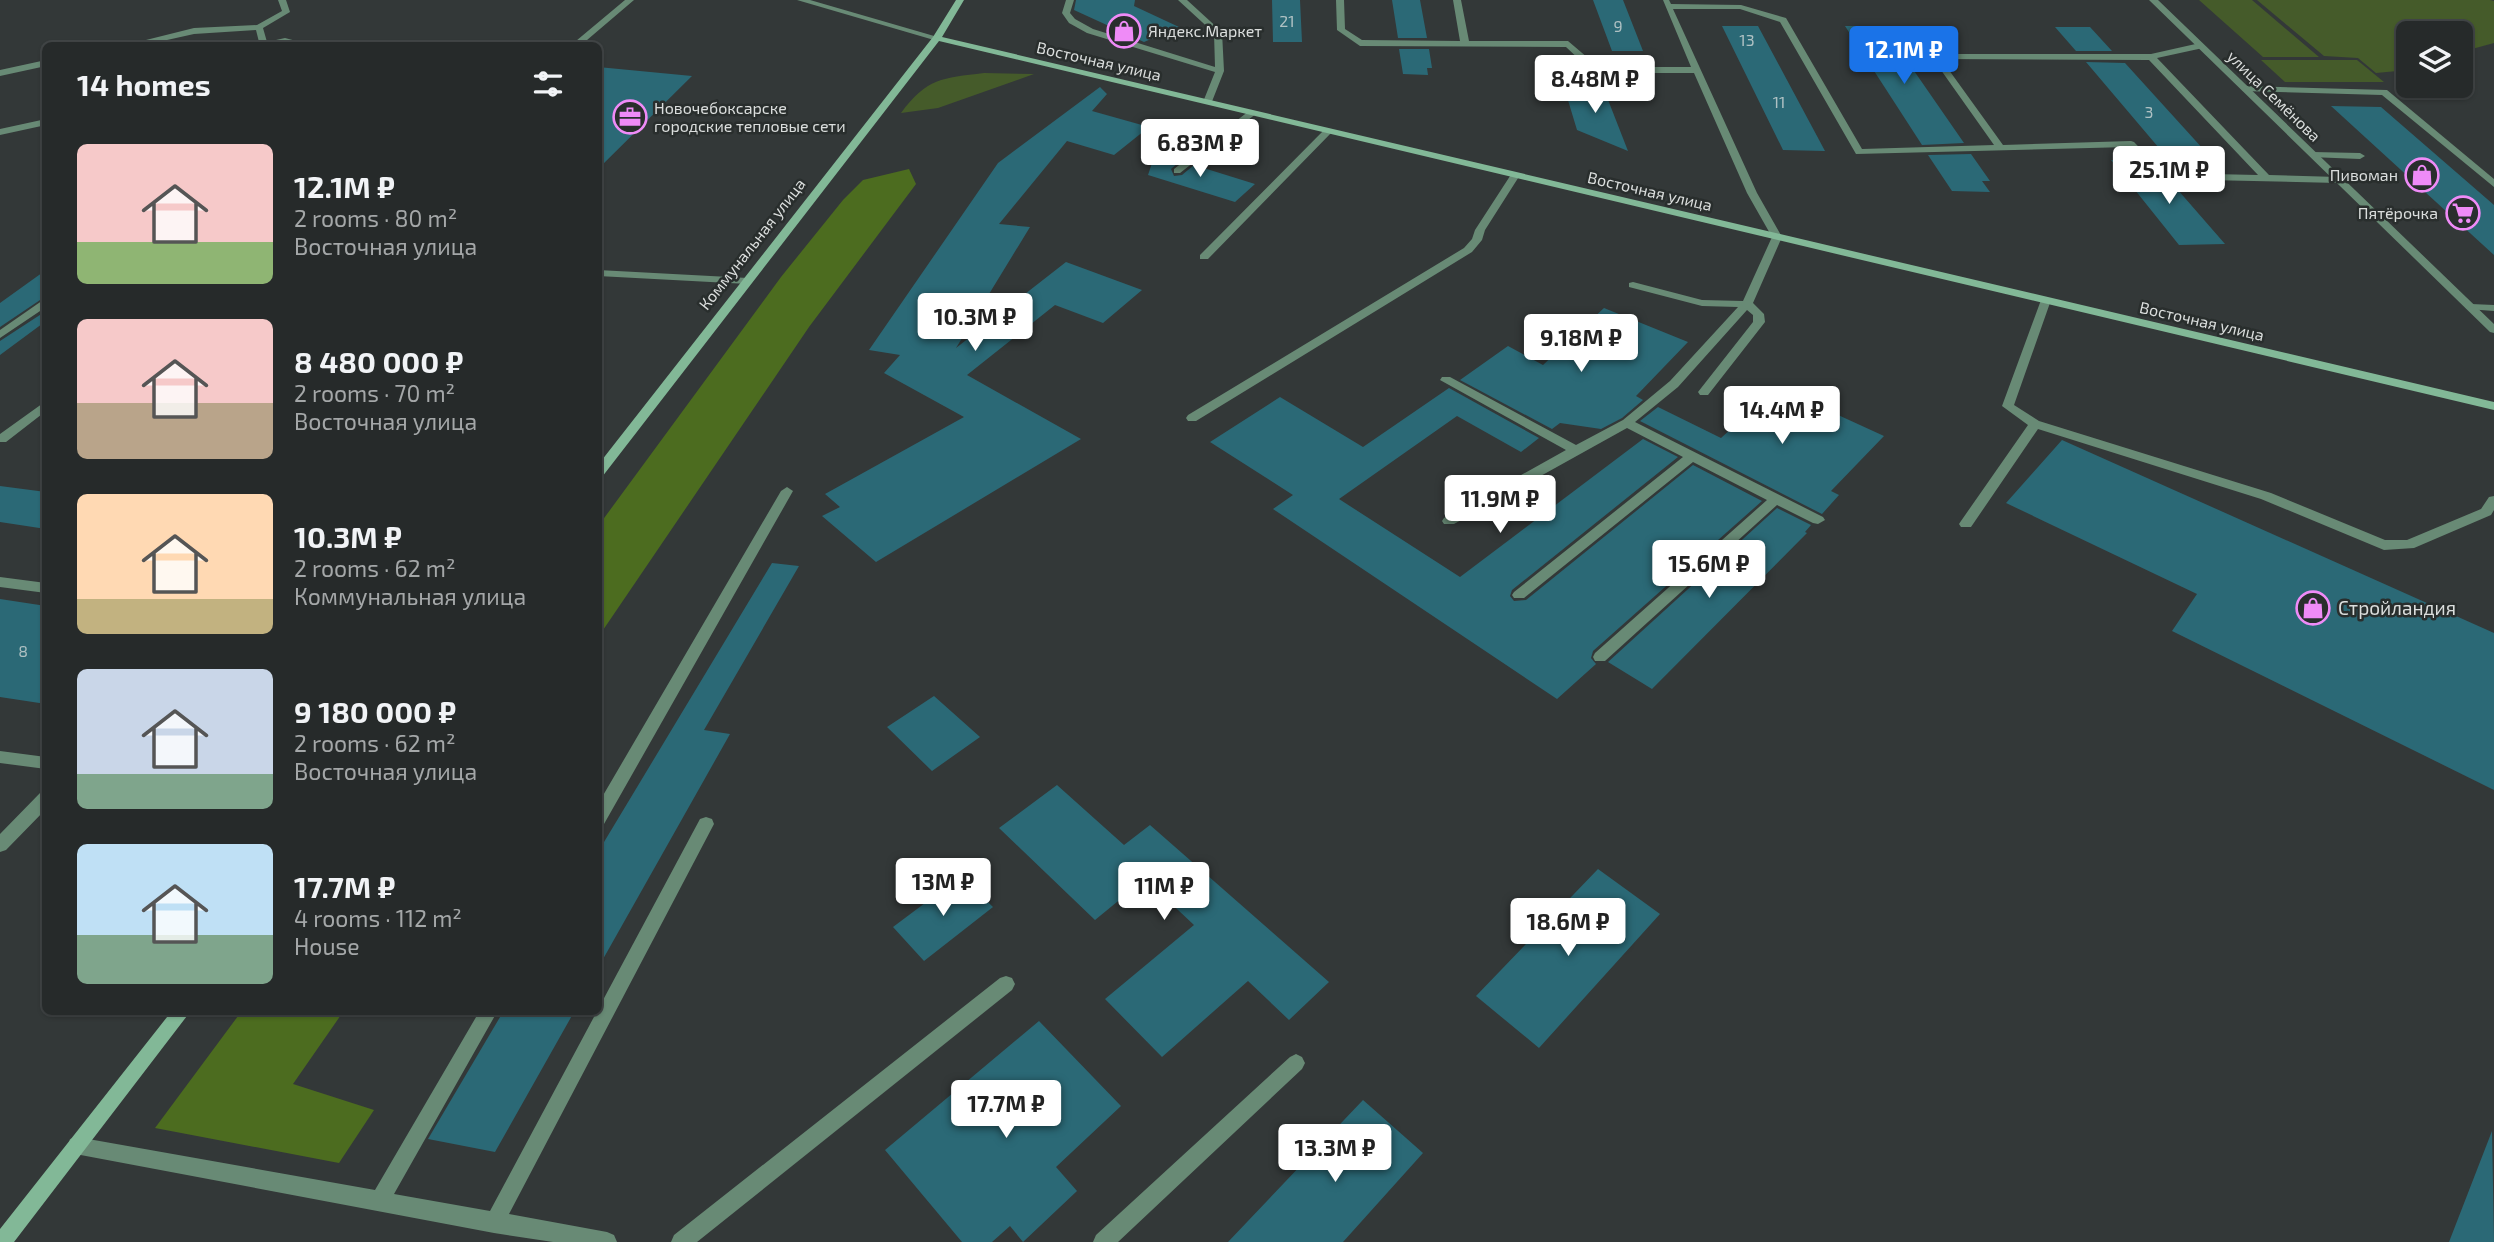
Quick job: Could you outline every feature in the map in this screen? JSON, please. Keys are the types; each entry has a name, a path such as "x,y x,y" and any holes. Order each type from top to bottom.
{"main road":[{"name":"Коммунальная улица","path":"602,469 937,38 960,0"},
{"name":"Восточная улица","path":"937,38 2494,406"},
{"path":"2,1242 179,1015"}],"street":[{"path":"144,42 194,31 259,27 286,12 282,0"},
{"path":"579,42 630,0"},
{"name":"Восточная улица","path":"801,0 937,38"},
{"path":"1070,0 1066,13 1072,21 1090,31 1220,71"},
{"path":"1182,0 1218,32 1220,71 1208,103"},
{"path":"1340,0 1341,30 1360,43 1568,44 1585,60 1622,70 1695,70"},
{"path":"1457,0 1465,44"},
{"name":"улица Семёнова","path":"2154,0 2494,330"},
{"path":"1449,521 1627,423 1674,384 1747,304 1777,237 1752,193 1667,3 1741,7 1783,20 1859,152 2131,144 2161,176 2338,180"},
{"path":"259,27 263,42"},
{"path":"2000,147 1935,56 2151,57 2200,46"},
{"path":"2151,57 2267,179"},
{"path":"0,73 42,64"},
{"path":"2246,89 2384,92 2494,184"},
{"path":"1177,171 1252,113"},
{"path":"0,132 42,123"},
{"path":"1204,257 1328,131"},
{"path":"2313,155 2360,156"},
{"path":"1192,418 1468,250 1477,240 1480,230 1515,175"},
{"path":"602,273 748,281"},
{"path":"1633,285 1703,303 1747,304 1758,314 1759,323 1704,392"},
{"path":"2046,300 2008,406 2035,424 2266,496 2384,545 2409,545 2486,512 2494,500"},
{"path":"0,335 42,304"},
{"path":"2470,307 2494,308"},
{"path":"1446,380 1576,450"},
{"path":"2,439 42,408"},
{"path":"1627,423 1818,520"},
{"path":"1966,524 2035,424"},
{"path":"1519,595 1692,456"},
{"path":"602,812 787,491"},
{"path":"1600,657 1776,499"},
{"path":"0,582 42,588"},
{"path":"0,757 42,763"},
{"path":"0,845 42,802"},
{"path":"494,1223 706,824"},
{"path":"681,1242 1006,984"},
{"path":"380,1200 486,1015"},
{"path":"1103,1242 1296,1063"},
{"path":"77,1146 607,1242"}],"green space":[{"path":"2199,0 2252,0 2319,57 2263,57"},
{"path":"2257,0 2494,1 2494,43 2473,49 2473,21 2396,21 2396,71 2376,73 2358,58 2324,56"},
{"path":"2261,60 2357,60 2384,82 2285,82"},
{"path":"984,73 1034,74 938,108 901,113 910,101 928,86 957,76"},
{"path":"909,169 916,184 809,327 602,632 602,521 781,277 843,200 863,180"},
{"path":"239,1015 341,1015 293,1084 374,1110 339,1163 155,1128"}],"building":[{"path":"1076,0 1135,0 1134,6 1179,27 1144,42 1074,10"},
{"path":"1272,0 1300,0 1302,42 1273,42"},
{"path":"1392,0 1420,0 1427,38 1398,38"},
{"path":"1593,0 1623,0 1643,51 1612,51"},
{"path":"1722,26 1758,26 1825,151 1783,150"},
{"path":"1845,26 1883,26 1964,143 1922,145"},
{"path":"2055,27 2090,27 2112,51 2076,51"},
{"path":"1399,49 1429,49 1432,68 1427,68 1428,75 1403,74"},
{"path":"2086,62 2125,63 2214,161 2170,161"},
{"path":"602,67 692,76 602,165"},
{"path":"1100,87 1107,94 1092,111 1149,127 1114,155 1067,141 999,224 1030,227 956,348 1066,262 1142,290 1103,323 1055,305 967,375 1081,439 876,562 822,516 840,507 825,494 964,417 884,373 900,355 869,350 998,163"},
{"path":"1564,87 1603,87 1628,151 1577,130"},
{"path":"2331,106 2381,107 2494,205 2494,255"},
{"path":"1155,154 1180,161 1171,169 1174,176 1182,175 1194,165 1255,184 1235,202 1148,175"},
{"path":"1971,154 1990,181 1982,181 1990,192 1952,191 1928,155"},
{"path":"2111,160 2138,161 2156,180 2171,182 2225,244 2179,245"},
{"path":"42,273 42,299 0,327 0,303"},
{"path":"1604,308 1688,342 1636,396 1643,400 1622,418 1601,429 1560,423 1552,429 1460,380 1508,346 1543,365"},
{"path":"42,314 42,324 0,355 0,341"},
{"path":"1777,387 1884,436 1831,491 1839,495 1822,514 1640,421 1658,407 1721,438"},
{"path":"1449,388 1539,438 1521,452 1457,416 1339,499 1460,577 1643,439 1678,457 1512,590 1510,596 1514,601 1526,600 1693,465 1762,501 1593,651 1591,658 1596,664 1557,699 1273,509 1293,495 1210,442 1280,397 1363,447"},
{"name":"Стройландия","path":"2062,440 2494,633 2494,790 2172,631 2197,594 2006,503"},
{"path":"0,486 42,491 42,528 0,522"},
{"path":"1777,508 1811,525 1805,532 1807,533 1652,689 1608,662"},
{"path":"772,563 799,566 704,730 730,734 602,961 602,845"},
{"path":"0,599 42,605 42,703 0,697"},
{"path":"934,696 980,737 932,771 887,727"},
{"path":"1057,785 1124,845 1150,825 1329,982 1289,1020 1248,981 1162,1057 1105,999 1194,925 1145,879 1095,920 999,828"},
{"path":"1598,869 1660,914 1539,1048 1476,996"},
{"path":"961,876 993,907 924,961 893,927"},
{"path":"501,1015 572,1015 495,1152 428,1139"},
{"path":"1039,1021 1121,1106 1056,1167 1077,1191 1023,1242 1010,1226 992,1242 962,1242 885,1150"},
{"path":"1363,1100 1423,1153 1343,1242 1228,1242"},
{"path":"2492,1131 2494,1242 2449,1242"}],"place":[{"name":"Яндекс.Маркет","path":"1124,31"},
{"name":"Новочебоксарске городские тепловые сети","path":"630,117"},
{"name":"Пивоман","path":"2422,175"},
{"name":"Пятёрочка","path":"2463,213"},
{"name":"Стройландия","path":"2313,608"}]}
